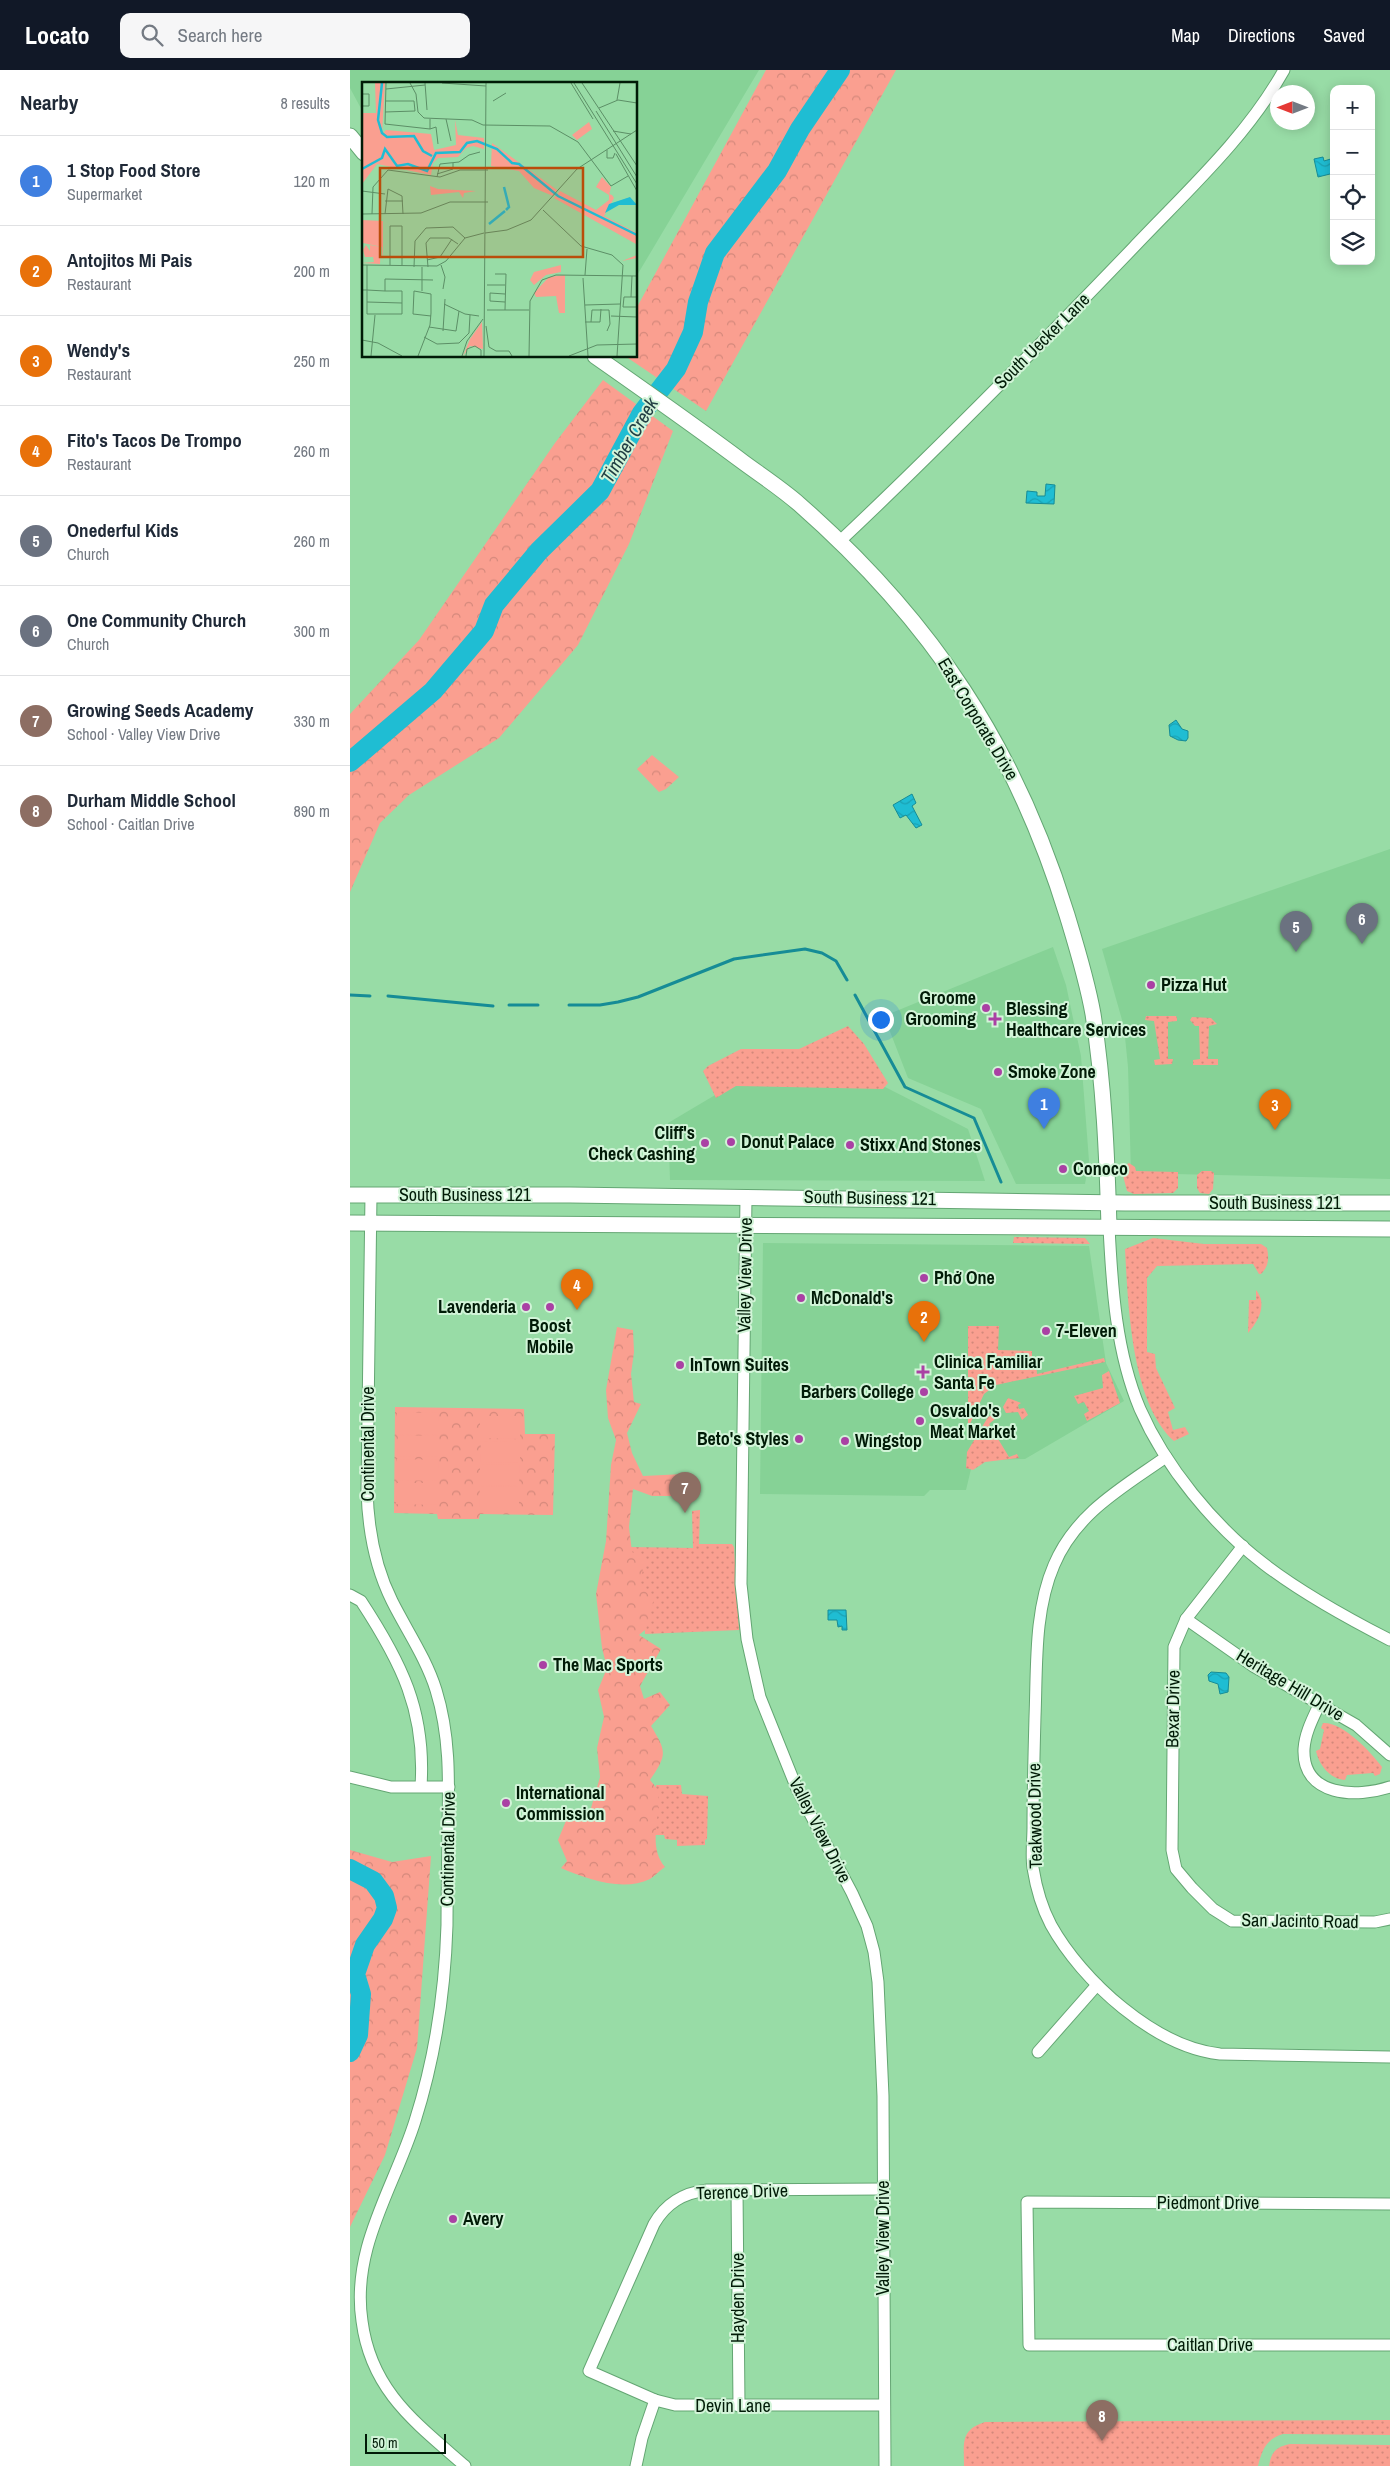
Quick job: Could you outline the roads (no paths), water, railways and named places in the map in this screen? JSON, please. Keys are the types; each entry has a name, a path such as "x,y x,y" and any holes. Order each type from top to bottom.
{"main road":[{"path":"350,136 362,151"},
{"name":"East Corporate Drive","path":"598,358 686,419 797,503 839,542 932,643 964,688 1013,774 1041,838 1074,937 1093,1012 1103,1095 1109,1227"},
{"name":"South Business 121","path":"350,1195 746,1197 1108,1203 1390,1203"},
{"name":"South Business 121","path":"350,1222 1390,1229"}],"street":[{"name":"South Uecker Lane","path":"839,542 1060,324 1239,135 1268,100 1284,70"},
{"name":"Continental Drive","path":"371,1195 367,1481 369,1526 385,1584 423,1655 436,1690 447,1743 448,1786 446,1954 436,2038 423,2093 408,2143 370,2235 361,2271 360,2303 368,2352 386,2388 410,2418 466,2466"},
{"name":"Valley View Drive","path":"746,1197 740,1584 747,1639 760,1697 797,1789 852,1893 867,1926 874,1952 880,2018 885,2466"},
{"path":"1109,1227 1112,1291 1125,1359 1140,1407 1166,1457 1198,1499 1243,1546 1295,1585 1390,1640"},
{"name":"Teakwood Drive","path":"1166,1457 1087,1514 1078,1524 1054,1564 1042,1602 1036,1681 1033,1867 1040,1898 1051,1925 1097,1985 1132,2016 1162,2035 1209,2053 1241,2056 1390,2057"},
{"name":"Bexar Drive","path":"1192,1888 1176,1869 1172,1850 1174,1647 1186,1619 1243,1546"},
{"path":"350,1595 361,1601 403,1672 417,1712 422,1768 421,1786"},
{"name":"Heritage Hill Drive","path":"1186,1619 1253,1666 1356,1725 1390,1755"},
{"path":"1319,1704 1309,1726 1304,1749 1308,1769 1318,1783 1333,1792 1349,1794 1376,1792 1390,1787"},
{"path":"350,1777 391,1786 448,1786"},
{"name":"San Jacinto Road","path":"1192,1888 1213,1909 1232,1921 1375,1922 1390,1919"},
{"path":"1038,2052 1097,1985"},
{"name":"Terence Drive","path":"589,2371 654,2224 663,2210 676,2200 690,2193 737,2190 883,2189"},
{"name":"Hayden Drive","path":"737,2190 738,2406"},
{"name":"Piedmont Drive","path":"1029,2345 1027,2202 1390,2204"},
{"name":"Caitlan Drive","path":"1029,2345 1390,2345"},
{"name":"Devin Lane","path":"589,2371 655,2400 675,2405 884,2405"},
{"path":"636,2466 642,2438 655,2400"}],"water":[{"path":"1323,157 1324,161 1330,159 1330,174 1318,177 1314,159"},
{"path":"1046,484 1055,485 1054,504 1026,503 1027,491 1037,492 1037,496 1045,496"},
{"path":"1176,720 1182,729 1188,731 1186,741 1170,736 1169,725"},
{"path":"912,794 916,803 912,806 922,825 916,828 906,815 900,818 893,805"},
{"path":"828,1610 846,1610 847,1630 842,1630 842,1626 838,1627 837,1620 828,1620"},
{"path":"1211,1672 1226,1673 1229,1677 1228,1692 1220,1694 1218,1684 1209,1681 1208,1675"}],"waterway":[{"name":"Timber Creek","path":"350,762 433,691 484,631 494,605 539,551 600,491 642,413 676,369 693,332 698,302 715,253 777,171 800,129 840,70"},
{"path":"569,1005 600,1005 618,1002 638,997 734,959 805,949 822,953 836,961 847,980"},
{"path":"350,995 370,996"},
{"path":"855,995 905,1087 974,1118 1001,1182"},
{"path":"388,996 493,1006"},
{"path":"509,1005 538,1005"},
{"name":"Timber Creek","path":"350,1869 373,1881 384,1896 387,1908 383,1919 365,1945 355,1974 361,1994 358,2035 350,2052"}],"place":[{"name":"One Community Church","path":"1362,944"},
{"name":"Onederful Kids","path":"1296,952"},
{"name":"Pizza Hut","path":"1151,985"},
{"name":"Groome Grooming","path":"986,1008"},
{"name":"Blessing Healthcare Services","path":"995,1019"},
{"name":"Smoke Zone","path":"998,1072"},
{"name":"1 Stop Food Store","path":"1044,1129"},
{"name":"Wendy's","path":"1275,1130"},
{"name":"Donut Palace","path":"731,1142"},
{"name":"Cliff's Check Cashing","path":"705,1143"},
{"name":"Stixx And Stones","path":"850,1145"},
{"name":"Conoco","path":"1063,1169"},
{"name":"Phở One","path":"924,1278"},
{"name":"McDonald's","path":"801,1298"},
{"name":"Lavenderia","path":"526,1307"},
{"name":"Boost Mobile","path":"550,1307"},
{"name":"Fito's Tacos De Trompo","path":"577,1310"},
{"name":"7-Eleven","path":"1046,1331"},
{"name":"Antojitos Mi Pais","path":"924,1342"},
{"name":"InTown Suites","path":"680,1365"},
{"name":"Clinica Familiar Santa Fe","path":"923,1372"},
{"name":"Barbers College","path":"924,1392"},
{"name":"Osvaldo's Meat Market","path":"920,1421"},
{"name":"Beto's Styles","path":"799,1439"},
{"name":"Wingstop","path":"845,1441"},
{"name":"Growing Seeds Academy","path":"685,1513"},
{"name":"The Mac Sports","path":"543,1665"},
{"name":"International Commission","path":"506,1803"},
{"name":"Avery","path":"453,2219"},
{"name":"Durham Middle School","path":"1102,2441"}]}
